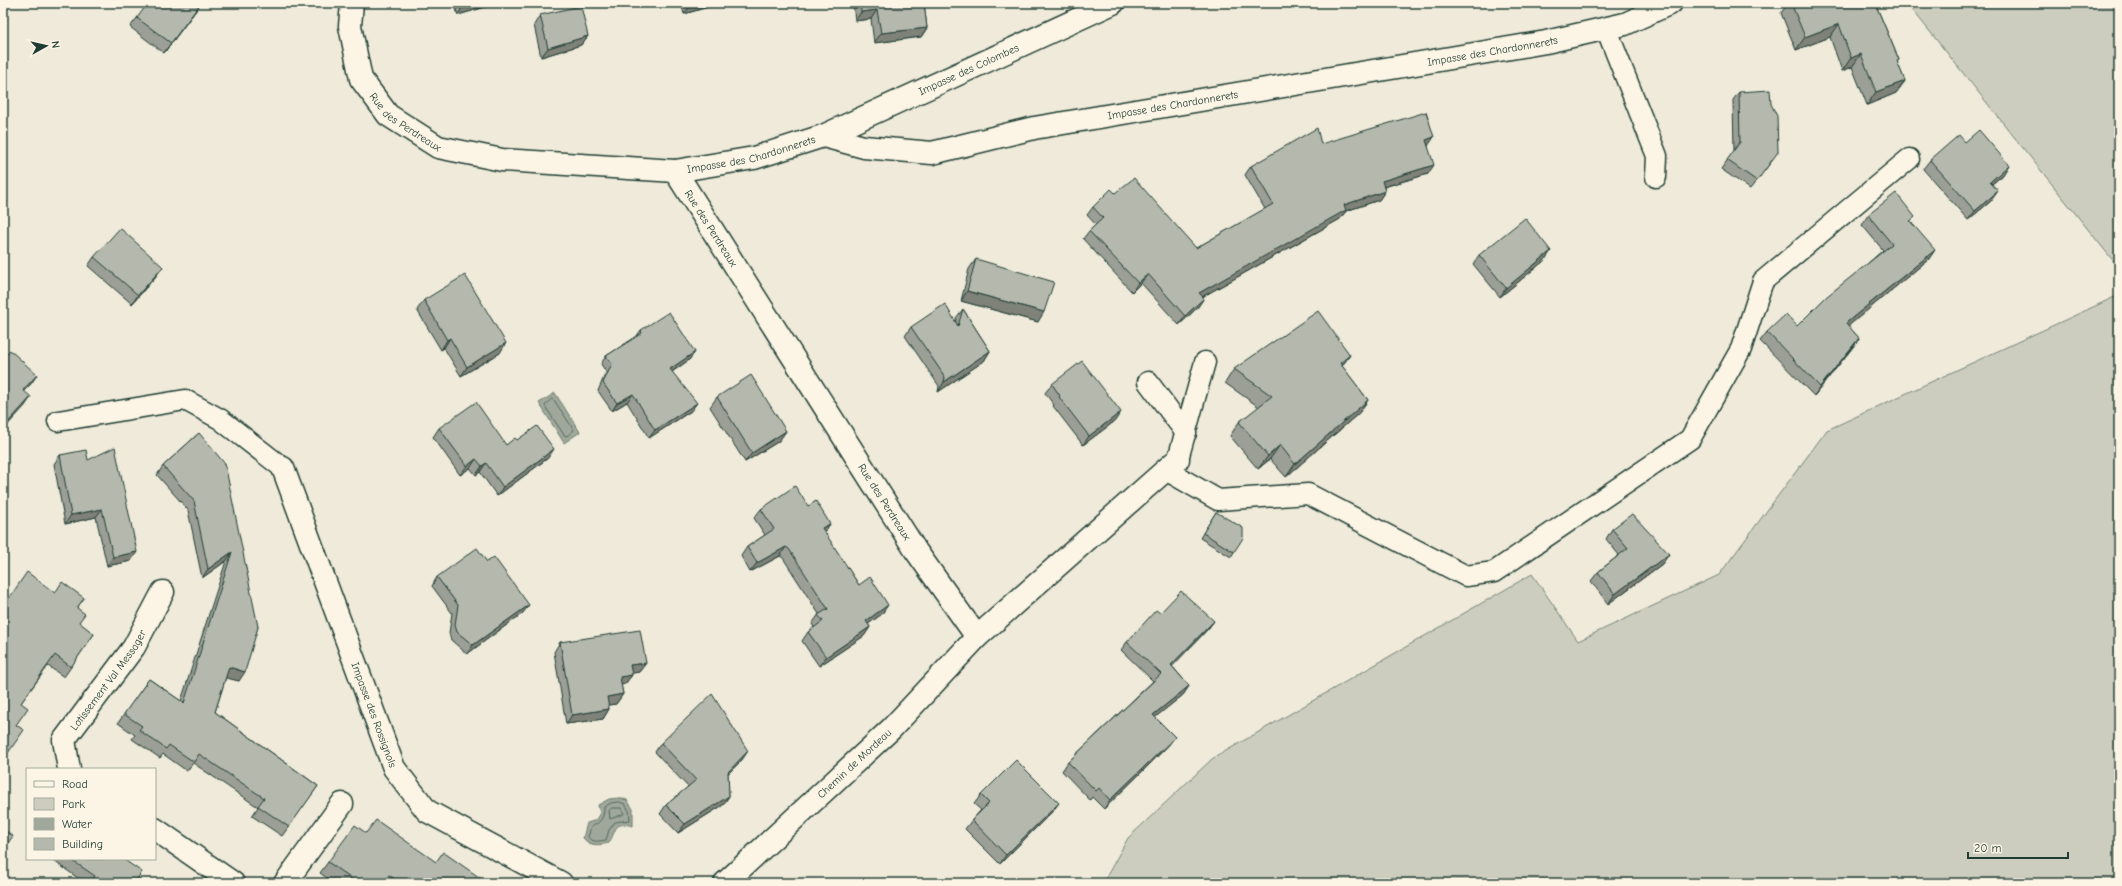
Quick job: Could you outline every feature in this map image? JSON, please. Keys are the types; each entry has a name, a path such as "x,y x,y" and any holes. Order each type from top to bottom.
{"street":[{"name":"Rue des Perdreaux","path":"352,3 350,26 361,79 388,115 438,147 502,160 675,171 916,551 977,637"},
{"name":"Impasse des Colombes","path":"823,136 1113,3"},
{"name":"Impasse des Chardonnerets","path":"675,171 754,158 823,136 864,147 932,154 1034,128 1546,42 1625,24 1670,3"},
{"name":"Chemin de Mordeau","path":"725,883 891,729 977,637 1172,464"},
{"name":"Impasse des Rossignols","path":"283,468 394,768 427,811 561,883"},
{"name":"Lotissement Val Messager","path":"69,768 64,740 134,647 162,592"},
{"path":"285,883 342,804"},
{"path":"156,830 233,883"}],"lane":[{"path":"1606,28 1657,156 1656,177"},
{"path":"1205,362 1186,433 1172,464 1218,500 1308,494 1466,576 1494,572 1690,440 1741,349 1763,281 1909,159"},
{"path":"1148,382 1186,433"},
{"path":"58,421 184,400 220,419 283,468"}],"green space":[{"path":"1907,3 2119,3 2119,268"},
{"path":"2119,295 2119,883 1103,883 1128,838 1212,759 1532,574 1578,641 1719,575 1827,430"}],"water":[{"path":"555,393 580,432 564,443 539,403"},
{"path":"619,798 627,800 633,809 633,826 622,825 616,828 609,843 595,845 586,841 583,838 587,823 597,820 600,814 598,805 609,799"}],"building":[{"path":"148,3 201,3 171,43 137,18"},
{"path":"462,3 475,3 463,6"},
{"path":"689,3 700,3 690,6"},
{"path":"860,3 924,3 927,28 881,33 877,10 861,12"},
{"path":"1791,3 1875,3 1899,60 1897,61 1905,81 1876,92 1861,54 1851,58 1839,24 1805,37"},
{"path":"581,6 588,36 548,48 540,15"},
{"path":"1770,90 1771,104 1777,116 1778,152 1757,181 1727,160 1740,142 1739,92"},
{"path":"1426,112 1434,137 1426,140 1434,165 1382,181 1385,191 1344,205 1346,210 1199,293 1204,298 1185,316 1148,274 1138,283 1089,231 1103,218 1093,207 1111,189 1115,193 1134,178 1196,248 1273,204 1251,166 1317,128 1321,144"},
{"path":"1979,130 2009,165 1990,182 1998,191 1975,211 1930,160 1959,135 1965,142"},
{"path":"1896,193 1915,217 1910,221 1935,250 1846,323 1859,338 1820,387 1767,332 1786,314 1797,326 1826,297 1892,244 1868,215"},
{"path":"1525,218 1551,251 1506,288 1479,255"},
{"path":"120,228 163,267 138,295 94,257"},
{"path":"976,259 1054,282 1044,312 967,291"},
{"path":"465,275 506,343 467,367 450,338 447,340 424,300"},
{"path":"945,304 958,326 963,309 990,351 944,382 945,377 911,327"},
{"path":"1318,311 1350,355 1340,363 1368,400 1295,464 1280,445 1268,456 1239,422 1272,396 1234,369"},
{"path":"669,312 695,352 670,369 697,403 655,430 633,394 617,403 603,383 612,364 606,356 642,333 641,330"},
{"path":"10,350 37,375 23,390 31,397 3,428 3,358"},
{"path":"1082,361 1121,412 1089,436 1059,397 1060,396 1052,384"},
{"path":"751,375 786,431 752,453 717,397"},
{"path":"476,402 506,445 515,438 517,440 537,426 554,449 503,487 486,463 482,466 476,459 467,466 439,428"},
{"path":"199,433 225,464 258,627 245,672 229,667 215,712 318,786 289,827 258,806 264,798 199,754 194,762 169,745 166,749 139,730 142,726 124,714 149,679 184,703 232,552 208,569 194,501 163,466"},
{"path":"115,447 137,552 113,557 102,509 71,515 60,455 86,450 88,460"},
{"path":"795,486 808,506 816,501 830,524 822,528 859,585 870,577 888,605 866,621 870,627 826,657 808,632 823,621 818,615 828,609 789,549 786,547 757,563 747,547 774,529 761,509"},
{"path":"1216,512 1243,528 1243,538 1234,552 1203,533"},
{"path":"1632,514 1669,554 1615,594 1598,572 1628,548 1612,529"},
{"path":"477,548 487,562 494,557 529,605 473,645 457,632 455,625 458,605 437,577"},
{"path":"27,572 55,593 62,582 84,598 77,608 85,614 79,622 94,634 71,667 55,655 21,703 28,708 16,725 24,730 3,760 3,607"},
{"path":"1181,591 1214,621 1171,665 1189,686 1153,715 1175,737 1110,800 1099,788 1096,791 1068,762 1161,674 1127,642 1156,610 1160,613"},
{"path":"640,630 646,663 630,665 632,675 620,677 623,694 607,697 609,709 572,715 560,642"},
{"path":"712,694 748,751 728,772 729,796 685,824 666,805 696,780 661,743"},
{"path":"1016,760 1059,803 1006,855 972,820 989,803 981,795"},
{"path":"376,820 436,862 443,852 486,882 400,883 389,875 383,883 357,883 328,862 355,825 366,833"},
{"path":"3,829 13,836 3,850"},
{"path":"71,860 124,860 142,872 137,879 144,883 90,883 95,876"}]}
